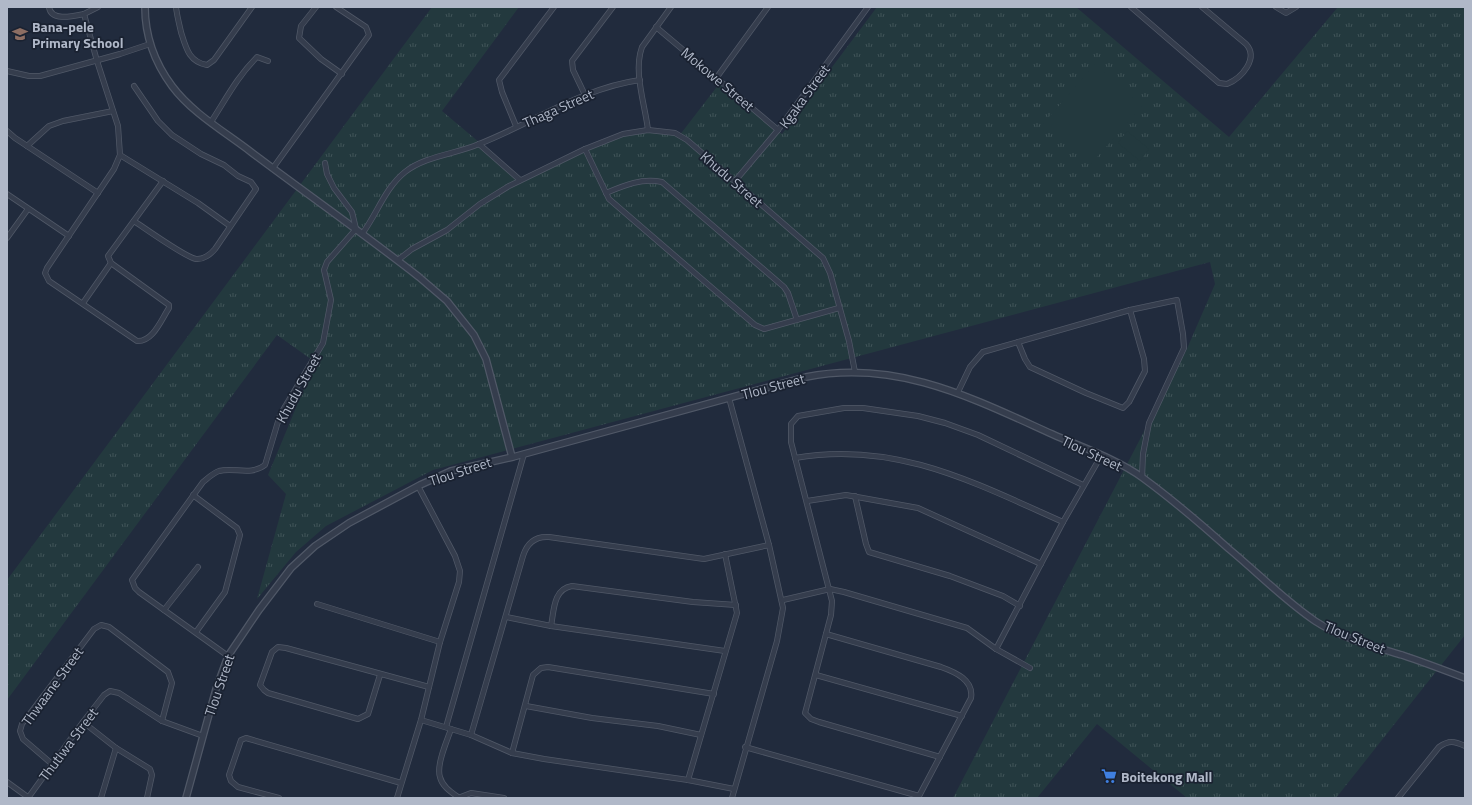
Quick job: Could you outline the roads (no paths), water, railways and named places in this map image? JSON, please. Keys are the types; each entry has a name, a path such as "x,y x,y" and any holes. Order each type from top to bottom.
{"street":[{"path":"49,7 50,11 54,15 62,16 84,14 98,7"},
{"path":"145,7 145,17 150,44 157,61 172,86 211,122 398,260 447,301 474,335 486,360 512,457"},
{"path":"176,7 177,20 188,54 207,65 214,60 252,7"},
{"path":"316,7 301,26 299,38 321,59 342,74"},
{"path":"272,168 369,35 366,26 336,7"},
{"path":"516,126 504,99 499,80 554,7"},
{"path":"585,95 573,70 572,61 612,7"},
{"path":"648,130 640,80 640,53 642,46 671,7"},
{"path":"717,77 768,7"},
{"name":"Kgaka Street","path":"735,181 778,130 868,7"},
{"path":"1131,7 1219,83 1227,84 1238,77 1248,66 1251,59 1251,51 1246,44 1202,7"},
{"path":"1276,7 1286,13 1296,7"},
{"path":"84,14 120,133 120,155 114,168 45,273 49,281 137,341 143,341 150,337 169,308 169,305 111,263 108,256 163,181"},
{"name":"Mokowe Street","path":"656,27 778,130"},
{"path":"7,71 40,76 97,61 150,44"},
{"path":"211,122 224,99 248,65 257,57 268,61"},
{"name":"Thaga Street","path":"362,234 374,218 386,194 406,171 433,158 479,144 585,95 614,84 640,80"},
{"path":"134,86 158,121 172,135 201,154 224,165 238,176 251,182 256,189 212,252 196,259 188,256 134,221"},
{"path":"27,146 49,126 89,115 113,111"},
{"name":"Khudu Street","path":"398,260 412,249 438,236 480,204 520,180 585,149 623,134 648,130 664,131 679,135 735,181 823,258 830,273 849,341 855,372"},
{"path":"7,131 98,193"},
{"path":"479,144 520,180"},
{"path":"585,149 606,194 631,219 755,325 764,329 839,308"},
{"path":"120,155 163,181 230,226"},
{"path":"325,163 327,174 334,188 352,212 356,229"},
{"path":"606,194 632,182 652,180 662,182 784,287 788,293 797,320"},
{"path":"7,194 69,236"},
{"path":"7,238 28,209"},
{"name":"Khudu Street","path":"164,610 139,592 133,584 135,575 203,482 217,472 253,470 260,468 266,462 280,415 323,344 331,300 324,270 327,262 356,229"},
{"path":"83,303 111,263"},
{"path":"958,392 970,367 983,352 1130,310 1177,300 1183,334 1182,354 1149,423 1143,454 1142,477"},
{"path":"1018,342 1030,367 1092,396 1123,408 1129,402 1145,371 1142,350 1130,310"},
{"name":"Tlou Street","path":"186,798 216,689 228,656 259,610 302,557 315,546 349,523 418,486 451,471 524,454 806,377 855,372 914,380 958,392 1101,456 1142,477 1190,515 1289,602 1316,621 1352,639 1465,678"},
{"path":"729,398 783,600 783,615 777,641 745,746 732,798"},
{"path":"940,757 811,719 805,711 816,675 832,608 830,589 795,458 790,434 791,424 796,418 810,413 859,407 918,416 978,435 1084,485"},
{"path":"795,458 822,453 848,453 908,460 966,479 1063,522"},
{"path":"504,798 471,793 458,798 445,787 440,777 440,766 524,454"},
{"path":"996,649 1063,522 1101,456"},
{"path":"397,798 421,720 440,642 459,582 460,571 455,556 418,486"},
{"path":"193,495 237,528 240,536 225,592 196,632"},
{"path":"807,502 836,496 855,496 928,512 1042,564"},
{"path":"855,496 869,552 950,576 1003,596 1020,606"},
{"path":"471,735 526,548 529,543 542,536 704,559 769,545"},
{"path":"688,780 735,620 736,605 725,554"},
{"path":"198,567 164,610 228,656"},
{"path":"551,626 559,592 563,588 572,586 693,602 736,605"},
{"path":"783,600 830,589 967,628 996,649 1030,668"},
{"path":"317,604 440,642"},
{"path":"506,617 551,626 725,651"},
{"name":"Thwaane Street","path":"52,764 23,739 20,731 22,724 94,630 101,626 109,627 168,672 172,683 162,721"},
{"path":"745,746 919,797 972,698 970,685 956,672 826,634"},
{"path":"380,675 368,714 358,719 268,693 260,685 272,652 278,647 429,687"},
{"path":"512,753 526,706 533,675 541,668 548,667 714,694"},
{"path":"816,675 962,716"},
{"name":"Thutlwa Street","path":"29,798 52,764 104,695 110,692 119,693 162,721"},
{"path":"526,706 592,718 658,726 701,735"},
{"path":"421,720 471,735 512,753 688,780 734,789"},
{"path":"162,721 203,736"},
{"path":"83,722 116,748 152,772 147,798"},
{"path":"279,798 238,787 231,781 229,775 241,740 246,738 401,783"},
{"path":"1398,798 1439,747 1448,741 1455,741 1465,746"},
{"path":"101,798 116,748"},
{"path":"7,782 29,798"}],"place":[{"name":"Bana-pele Primary School","path":"20,34"},
{"name":"Boitekong Mall","path":"1109,776"}]}
